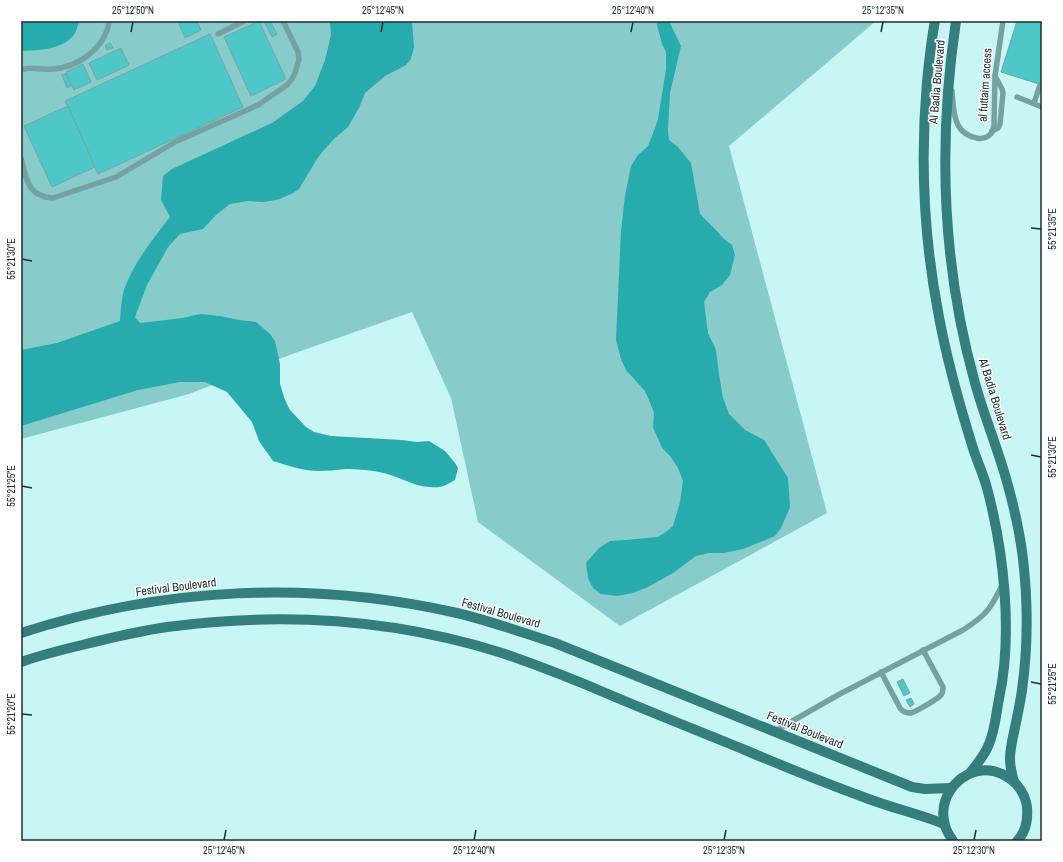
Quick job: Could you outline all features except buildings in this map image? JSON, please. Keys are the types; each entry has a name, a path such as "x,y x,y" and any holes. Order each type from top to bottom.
{"main road":[{"name":"Al Badia Boulevard","path":"935,21 928,76 924,135 925,208 929,252 946,354 972,447 986,485 999,541 1006,610 1006,635 1002,686 990,744 970,773"},
{"name":"Al Badia Boulevard","path":"956,21 949,76 945,138 945,184 948,231 955,292 975,383 1007,481 1023,559 1026,637 1025,662 1022,690 1010,754 1010,765 1014,782"},
{"name":"Festival Boulevard","path":"21,633 103,611 153,601 204,595 254,592 298,592 357,596 407,603 507,626 555,643 912,786 925,789 951,788"},
{"path":"21,662 117,636 165,627 213,621 261,619 310,620 358,623 406,630 500,653 546,669 857,795 944,824"},
{"path":"953,841 944,824 943,815 946,796 951,788 963,777 970,773 989,770 1007,776 1014,782 1022,792 1027,803 1028,816 1025,828 1017,841"}],"lane":[{"path":"21,70 27,68 62,68 72,65 91,53 98,45 104,36 109,21"},
{"path":"218,34 244,21"},
{"path":"21,158 27,180 31,188 40,196 53,198 125,173 175,142 253,108 287,84 296,73 298,52 283,21"},
{"name":"al futtaim access","path":"949,76 956,120 960,129 967,135 978,139 986,137 992,131 994,126 995,76 1004,21"},
{"path":"992,131 998,128 1000,124 1003,95 1002,89 995,76"},
{"path":"1034,103 1040,84"},
{"path":"1017,97 1042,107"},
{"path":"775,731 838,695 963,630 978,620 985,613 993,603 1004,581"},
{"path":"881,672 900,708 908,713 914,712 940,696 944,689 923,650"}],"shaded area":[{"path":"21,21 876,21 729,146 827,513 620,626 478,522 451,398 412,312 295,353 189,394 21,439"},
{"path":"21,21 79,21 77,29 68,41 56,47 21,51"},
{"path":"330,21 412,21 414,47 411,59 406,65 385,76 365,93 359,108 348,127 323,151 299,189 280,199 264,202 248,201 230,204 216,215 203,229 180,234 168,247 147,285 135,317 140,323 183,318 200,314 256,322 270,334 275,341 280,364 280,384 285,400 290,410 306,427 314,432 331,436 417,442 429,441 445,451 455,463 458,468 455,480 443,486 429,487 417,485 386,473 375,471 346,469 313,471 295,468 273,461 259,441 252,422 227,392 205,382 180,382 138,390 21,426 21,350 57,343 120,321 121,304 129,277 145,250 170,217 161,200 163,176 172,169 272,123 303,101 315,86 325,60 331,35"},
{"path":"656,21 669,21 681,46 670,93 668,130 669,140 678,147 691,163 700,214 724,239 732,245 735,255 730,275 722,285 710,292 704,302 708,333 716,350 723,398 729,414 745,430 764,440 788,478 790,507 781,528 775,536 743,549 696,556 673,573 648,587 633,593 617,596 601,594 593,588 588,578 586,563 599,548 610,541 658,537 673,526 680,502 683,481 678,468 670,456 662,448 653,427 654,413 649,400 645,391 626,370 621,359 616,340 621,231 625,196 631,166 638,155 648,146 658,119 666,69 666,52 662,44"}]}
